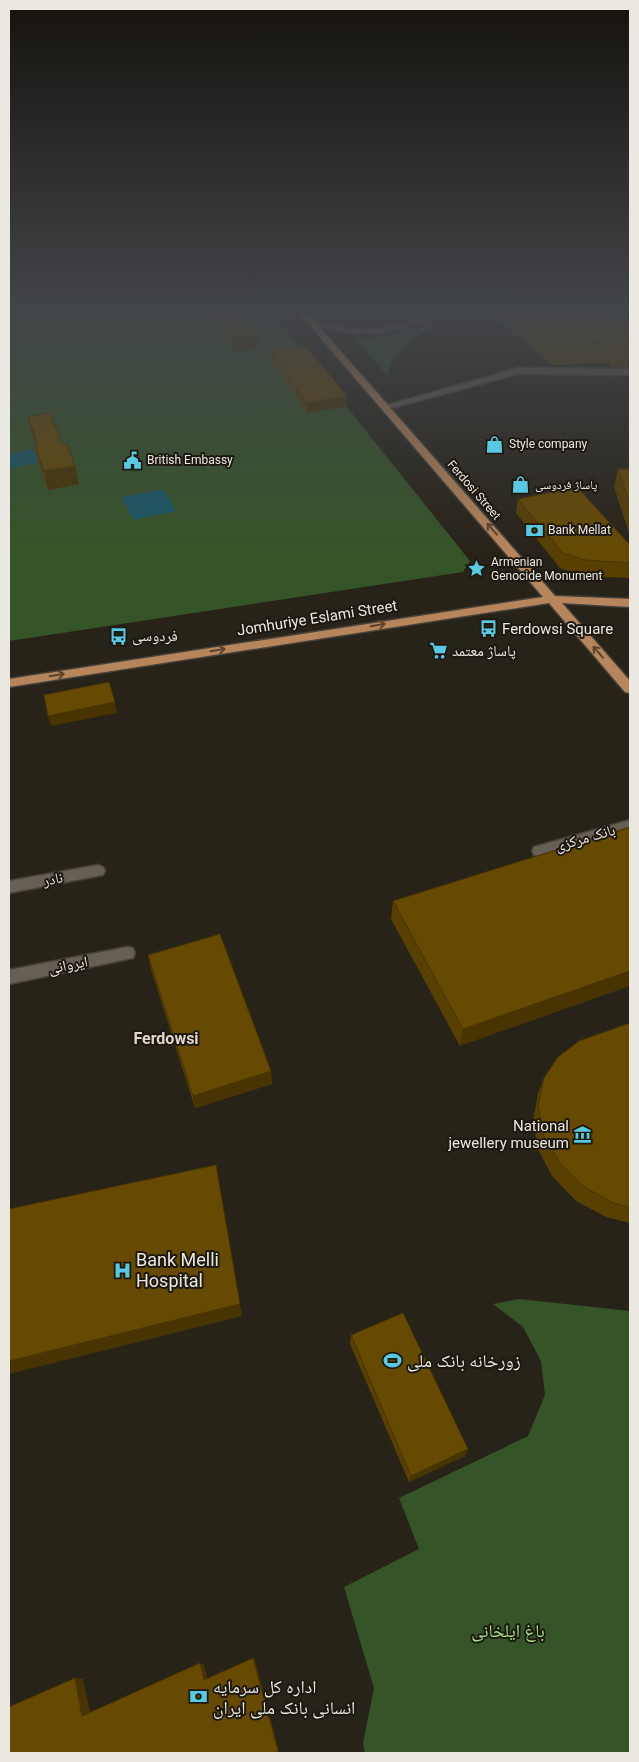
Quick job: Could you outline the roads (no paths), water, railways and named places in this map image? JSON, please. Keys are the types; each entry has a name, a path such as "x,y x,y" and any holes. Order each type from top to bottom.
{"main road":[{"name":"Ferdosi Street","path":"370,389 630,689"},
{"name":"Jomhuriye Eslami Street","path":"9,682 552,598 630,603"}],"street":[{"path":"385,407 451,389"},
{"name":"بانک مرکزی","path":"539,851 630,825"},
{"name":"نادر","path":"9,887 98,871"},
{"name":"ایروانی","path":"9,977 127,953"}],"water":[{"path":"33,449 38,463 9,468 9,454"},
{"path":"164,489 176,511 133,520 122,497"}],"place":[{"name":"Style company","path":"495,444"},
{"name":"British Embassy","path":"133,460"},
{"name":"پاساژ فردوسی","path":"521,485"},
{"name":"Bank Mellat","path":"534,530"},
{"name":"Armenian Genocide Monument","path":"477,569"},
{"name":"Ferdowsi Square","path":"488,629"},
{"name":"فردوسی","path":"118,636"},
{"name":"پاساژ معتمد","path":"438,651"},
{"name":"National jewellery museum","path":"583,1135"},
{"name":"Bank Melli Hospital","path":"122,1270"},
{"name":"زورخانه بانک ملی","path":"393,1361"},
{"name":"اداره کل سرمایه انسانی بانک ملی ایران","path":"199,1697"}],"district":[{"name":"Ferdowsi","path":"166,1038"}],"park label":[{"name":"باغ ایلخانی","path":"508,1631"}]}
